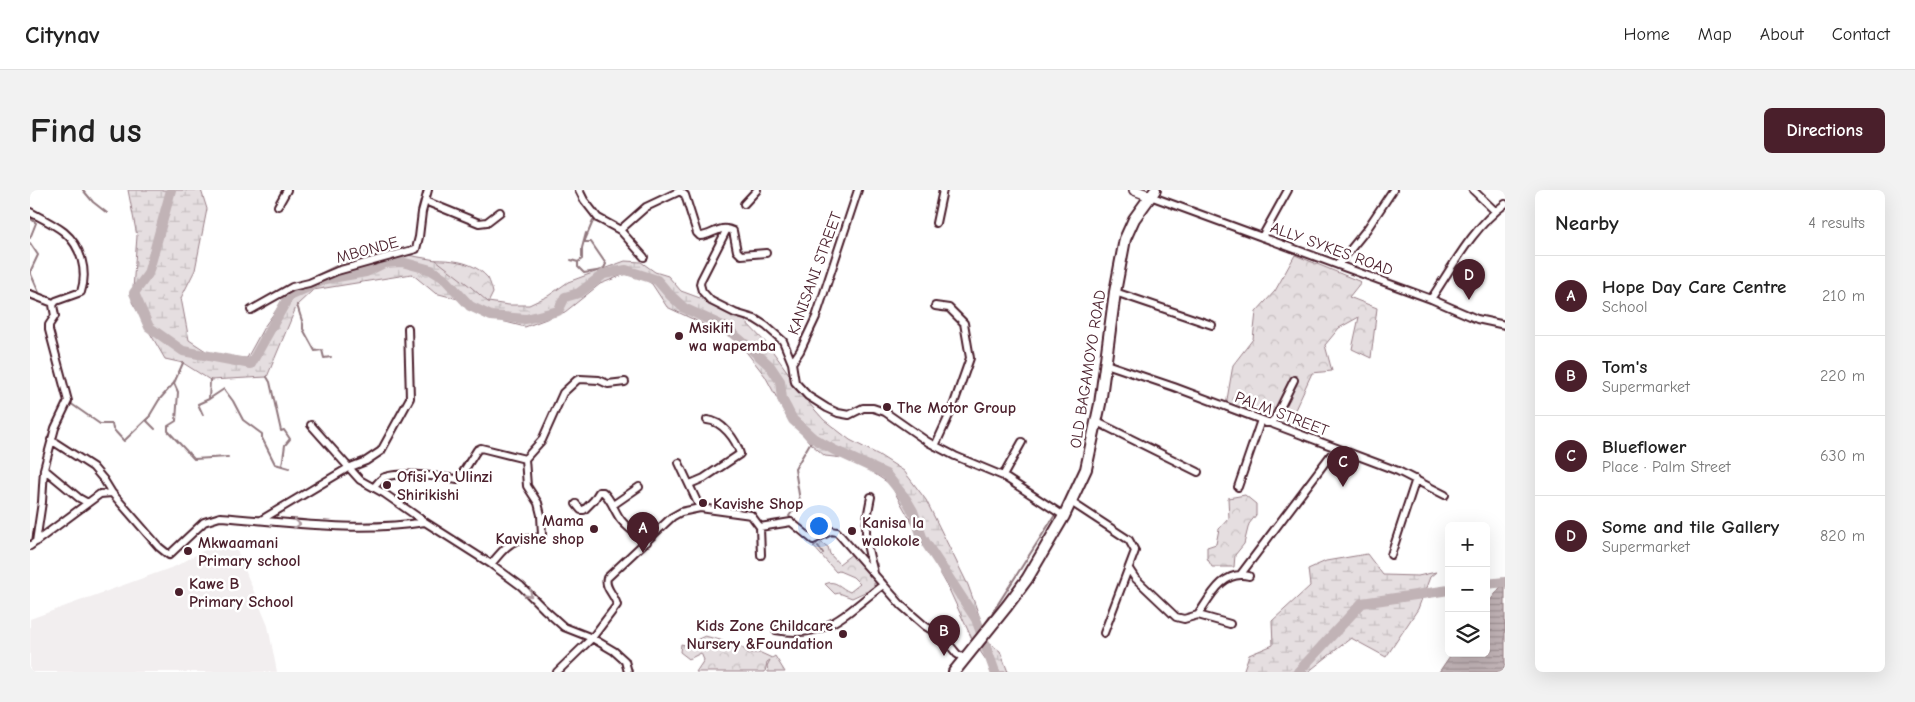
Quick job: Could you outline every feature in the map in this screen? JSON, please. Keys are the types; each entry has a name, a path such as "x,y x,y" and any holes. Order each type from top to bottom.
{"main road":[{"path":"1134,190 1152,193"},
{"name":"OLD BAGAMOYO ROAD","path":"954,672 1026,579 1064,516 1086,469 1097,422 1115,292 1125,239 1134,219 1152,193"}],"street":[{"path":"278,206 287,190"},
{"name":"MBONDE","path":"251,310 283,291 309,283 337,271 416,249 424,201 428,190"},
{"path":"620,230 646,208 678,190 685,195 697,233 700,236 720,229 727,229 733,231 737,250 741,255 766,254"},
{"path":"744,204 757,190"},
{"name":"KANISANI STREET","path":"792,363 800,351 816,317 858,190"},
{"path":"936,223 943,190"},
{"path":"1262,237 1288,190"},
{"path":"1338,265 1393,190"},
{"path":"1473,190 1494,211"},
{"path":"581,191 598,218 620,230 644,257"},
{"name":"ALLY SYKES ROAD","path":"1152,193 1262,237 1431,299 1477,319 1505,325"},
{"path":"424,201 479,223 487,222 500,212"},
{"path":"1431,299 1482,225 1494,211 1505,204"},
{"path":"30,212 63,232 77,248 84,271 81,292 53,302 30,294"},
{"path":"727,229 700,280 702,291 718,306 766,326 783,341 792,363 795,382 808,396 838,413 849,415 863,408 873,408 885,412 935,446 1003,476 1064,516"},
{"path":"1115,292 1212,325"},
{"path":"33,544 42,502 44,469 51,440 68,401 49,325 55,316 53,302"},
{"path":"935,306 948,308 964,323 970,358 952,409 935,446"},
{"path":"261,520 348,468 366,461 382,451 410,398 408,328"},
{"name":"PALM STREET","path":"1106,364 1174,387 1336,448 1416,479 1445,495"},
{"path":"491,564 512,543 520,539 536,539 542,535 538,503 527,486 525,459 542,440 563,393 580,379 599,380 608,384 625,382"},
{"path":"1238,487 1264,421 1271,422 1275,418 1294,380"},
{"path":"690,484 704,478 740,454 722,426 714,421 707,420"},
{"path":"1097,422 1198,472"},
{"path":"310,425 360,480 374,487 491,564 521,586 564,627 592,638 614,651 624,661 628,672"},
{"path":"51,440 93,467 112,493 159,547 169,555 190,534 212,518 220,517 356,528 398,527 425,522"},
{"path":"1003,476 1022,442"},
{"path":"374,487 385,476 460,477 477,450 481,448 525,459"},
{"path":"1241,574 1336,448"},
{"path":"679,463 700,508"},
{"path":"44,469 79,498 88,503"},
{"path":"1391,555 1416,479"},
{"path":"613,505 639,487"},
{"path":"576,504 581,510 584,510 599,492 603,492 613,505 620,519 632,532 647,542"},
{"path":"33,544 100,494 112,493"},
{"path":"871,497 865,527 866,545 874,573"},
{"path":"1071,502 1129,540 1135,550 1104,633"},
{"path":"558,672 592,638 617,605 616,599 607,586 607,578 672,517 681,512 700,508 751,515 760,527 760,555"},
{"path":"760,527 791,522 813,540 834,531 840,534 902,606 942,637 957,654 965,659"},
{"path":"1129,570 1176,617 1184,619 1198,616 1230,624"},
{"path":"1198,616 1217,587 1232,576 1241,574 1249,576"},
{"path":"776,630 799,633 831,625 883,585"}],"shaded area":[{"name":"Kawe B Primary School","path":"226,543 236,548 268,626 277,672 30,672 30,619 176,566 203,551"},
{"path":"1505,581 1505,672 1439,672 1449,657 1490,657 1490,601"}],"green space":[{"path":"128,190 201,190 207,209 195,270 181,298 189,340 215,357 247,358 264,327 282,302 308,279 364,252 379,250 436,260 488,302 509,305 529,305 548,296 568,282 625,261 641,262 655,272 668,276 681,291 708,301 741,317 768,345 789,374 798,391 824,420 850,440 904,471 926,500 968,585 989,643 1000,651 1008,672 991,672 990,666 972,639 947,585 890,484 852,459 825,456 811,444 787,417 765,376 737,340 667,307 652,284 635,273 623,275 600,284 565,312 525,327 494,319 458,299 435,293 412,274 313,290 297,305 267,377 210,380 183,363 165,359 132,302 137,236"},
{"path":"1295,255 1361,282 1349,297 1377,308 1371,358 1352,349 1359,317 1339,328 1325,345 1332,371 1312,373 1287,427 1270,428 1225,411 1233,365 1253,339 1256,312 1275,291"},
{"path":"446,260 469,265 479,270 488,278 493,293 485,309 399,261"},
{"path":"1245,495 1256,504 1256,515 1249,524 1244,544 1235,555 1234,567 1212,567 1207,558 1207,547 1216,544 1219,529 1229,518 1228,498"},
{"path":"819,541 828,547 830,554 839,564 852,554 865,569 868,570 874,563 877,563 879,575 886,580 885,585 874,583 874,590 871,593 865,592 852,598 839,593 835,594 825,584 835,583 850,592 860,584 853,577 839,571 836,572 813,546"},
{"path":"1367,554 1383,575 1418,576 1436,572 1430,577 1418,609 1386,657 1351,638 1308,672 1243,672 1249,655 1273,645 1272,621 1310,586 1308,569 1326,561"},
{"path":"705,636 739,645 748,653 761,653 772,658 775,656 785,672 768,672 767,666 770,660 767,662 765,672 696,672 704,660 701,653 689,659 680,652 681,644 685,645"}],"waterway":[{"path":"83,190 93,202 107,213"},
{"path":"171,190 148,274 134,293 149,327 183,351 251,364 289,296 326,279 366,272 384,263 402,262 431,270 444,278 470,306 491,316 526,319 558,311 565,297 579,293 604,274 626,270 657,280 684,308 725,327 770,366 780,381 782,399 793,420 813,438 886,474 906,499 913,511 922,537 976,619 995,672"},
{"path":"30,218 36,223 30,238"},
{"path":"603,224 593,221 585,242 591,242 606,264 603,270"},
{"path":"578,262 582,259 582,248 586,233"},
{"path":"30,243 38,255 30,272 40,295"},
{"path":"571,260 578,262 578,267 584,273 603,270 614,273"},
{"path":"297,305 303,329 315,351 322,350 324,358 331,357"},
{"path":"183,363 174,383 178,392 176,421 168,426 168,431 194,459 228,457"},
{"path":"267,377 270,382 281,431 284,430 290,439 285,445 282,466 289,468"},
{"path":"203,415 198,404 209,399 210,380"},
{"path":"150,415 159,400 174,383"},
{"path":"209,399 224,389 243,420 262,434 262,438 275,464 282,466"},
{"path":"70,403 100,424 112,424 113,429 124,441 150,416"},
{"path":"148,419 147,421 155,429"},
{"path":"793,521 789,516 800,501 795,469 813,438"},
{"path":"980,632 1055,515"},
{"path":"818,546 823,553"},
{"path":"1490,584 1505,582"},
{"path":"1298,672 1362,603 1445,591"}],"place":[{"name":"Some and tile Gallery","path":"1469,300"},
{"name":"Msikiti wa wapemba","path":"679,336"},
{"name":"The Motor Group","path":"887,407"},
{"name":"Ofisi Ya Ulinzi Shirikishi","path":"387,485"},
{"name":"Blueflower","path":"1343,487"},
{"name":"Kavishe Shop","path":"703,503"},
{"name":"Mama Kavishe shop","path":"594,529"},
{"name":"Kanisa la walokole","path":"852,531"},
{"name":"Mkwaamani Primary school","path":"188,551"},
{"name":"Hope Day Care Centre","path":"643,553"},
{"name":"Kawe B Primary School","path":"179,592"},
{"name":"Kids Zone Childcare Nursery &Foundation","path":"843,634"},
{"name":"Tom's","path":"944,656"}]}
